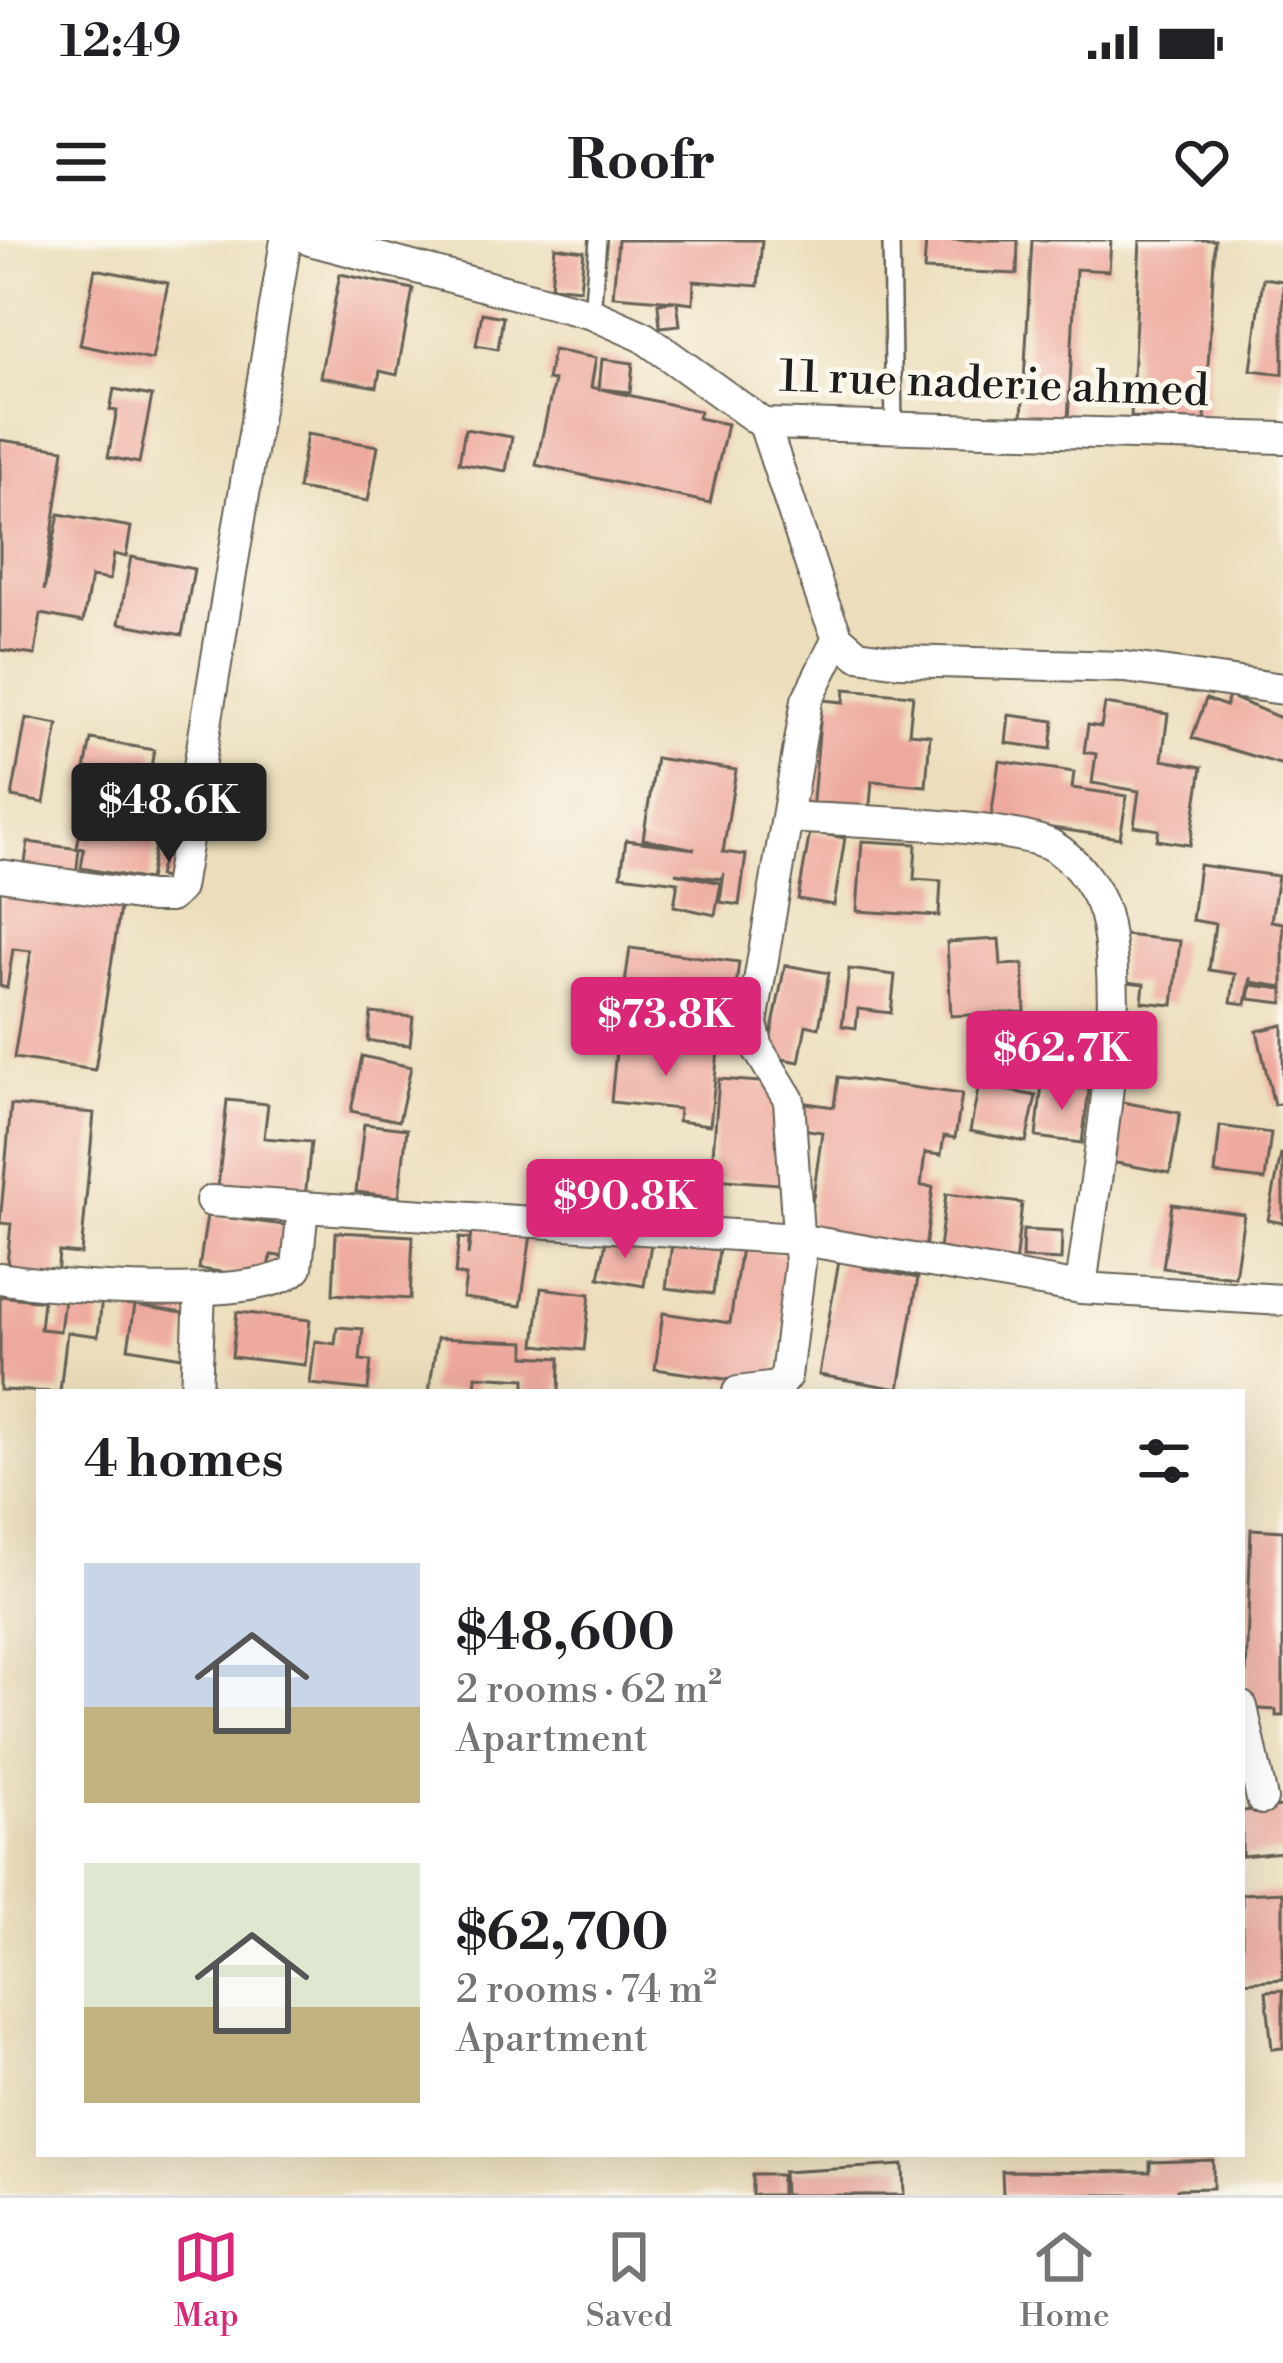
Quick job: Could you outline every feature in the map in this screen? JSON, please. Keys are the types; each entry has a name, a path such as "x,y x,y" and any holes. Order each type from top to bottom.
{"street":[{"path":"0,875 151,897 170,896 178,888 286,240"},
{"name":"11 rue naderie ahmed","path":"310,240 592,314 642,335 764,424 1283,438"},
{"path":"764,424 838,638 858,655 900,662 1126,667 1283,689"},
{"path":"761,1389 777,1387 786,1376 800,1264 789,1100 758,1049 752,1023 807,700 838,638"},
{"path":"788,817 991,833 1049,844 1083,872 1106,920 1113,985 1082,1288"},
{"path":"211,1201 797,1239 1082,1288 1283,1300"},
{"path":"0,1278 38,1285 200,1290 289,1277 297,1267 303,1207"},
{"path":"196,1389 200,1290"},
{"path":"1245,1721 1262,1799"}],"lane":[{"path":"592,314 598,240"},
{"path":"892,240 894,428"}],"building":[{"path":"618,240 762,240 758,286 694,281 693,303 677,301 680,325 660,327 658,303 675,301 613,296"},
{"path":"926,240 1018,240 1017,274 924,270"},
{"path":"1032,240 1111,240 1109,271 1076,269 1068,421 1022,418"},
{"path":"1140,240 1215,240 1205,421 1131,417"},
{"path":"555,247 584,251 580,289 551,286"},
{"path":"95,269 168,283 152,360 80,345"},
{"path":"340,274 413,289 397,375 380,371 377,387 320,377"},
{"path":"1263,278 1283,281 1283,374 1251,370"},
{"path":"482,313 503,317 498,349 476,345"},
{"path":"553,350 596,358 591,387 599,389 602,359 633,363 630,392 601,389 700,411 698,418 727,424 710,503 536,465 554,381 547,380"},
{"path":"114,389 152,396 139,463 108,457 117,411 110,410"},
{"path":"465,429 512,437 506,471 459,463"},
{"path":"307,434 378,446 368,501 298,489"},
{"path":"0,440 64,449 44,591 59,514 131,527 126,557 114,554 110,580 91,577 83,622 41,614 35,655 0,650"},
{"path":"131,557 194,569 182,635 119,623"},
{"path":"845,689 913,695 909,733 930,735 926,786 872,781 869,816 812,811 822,700 844,702"},
{"path":"1229,696 1283,719 1283,765 1192,738 1206,699 1226,706"},
{"path":"1105,704 1168,714 1162,760 1202,767 1190,845 1157,840 1159,830 1134,826 1139,791 1092,783 1096,754 1084,752 1088,725 1101,727"},
{"path":"1009,715 1054,721 1051,749 1006,743"},
{"path":"26,718 58,724 44,803 12,797"},
{"path":"91,739 154,750 145,801 81,790"},
{"path":"656,758 736,770 723,852 746,855 739,905 720,902 724,873 722,879 675,873 721,883 715,915 674,906 678,882 621,875 626,840 695,849 643,839"},
{"path":"999,761 1074,772 1072,788 1127,796 1120,838 991,819"},
{"path":"84,809 159,822 149,880 81,868 84,849 77,848"},
{"path":"810,832 845,838 834,905 798,899"},
{"path":"862,841 916,844 914,879 941,881 939,916 857,911"},
{"path":"28,842 79,849 76,876 24,870"},
{"path":"165,850 180,854 173,881 158,876"},
{"path":"1199,865 1278,876 1271,921 1283,923 1283,987 1251,982 1251,977 1246,1004 1231,1002 1235,974 1209,970 1215,924 1192,920"},
{"path":"0,888 120,908 95,1070 14,1058 31,951 13,949 7,988 0,986"},
{"path":"1124,935 1180,941 1173,1005 1142,1002 1144,984 1119,981"},
{"path":"999,939 1001,965 1023,964 1025,1012 951,1016 947,942"},
{"path":"630,948 739,962 730,1034 620,1019"},
{"path":"785,965 829,973 819,1028 806,1025 799,1062 767,1056"},
{"path":"849,969 895,975 891,1013 858,1009 856,1028 842,1026"},
{"path":"1251,985 1283,989 1283,1003 1249,999"},
{"path":"371,1013 413,1017 410,1045 368,1041"},
{"path":"1283,1025 1283,1103 1274,1105 1257,1031"},
{"path":"617,1040 718,1051 710,1125 678,1121 679,1109 611,1102"},
{"path":"362,1056 411,1067 399,1121 351,1111"},
{"path":"838,1077 962,1094 955,1138 944,1136 941,1155 925,1153 921,1186 933,1187 925,1249 808,1233 822,1132 802,1129 806,1103 834,1107"},
{"path":"719,1079 786,1084 779,1184 711,1179"},
{"path":"1042,1084 1089,1089 1082,1143 1036,1137"},
{"path":"979,1085 1036,1096 1026,1142 970,1131"},
{"path":"227,1100 268,1104 264,1138 311,1142 304,1207 217,1198"},
{"path":"1122,1102 1180,1113 1170,1173 1111,1162"},
{"path":"11,1105 94,1113 81,1254 59,1252 57,1277 6,1273 11,1224 0,1223"},
{"path":"364,1124 407,1129 399,1197 356,1192"},
{"path":"1220,1126 1271,1133 1265,1180 1215,1174"},
{"path":"1283,1154 1283,1223 1268,1220"},
{"path":"713,1179 713,1204 658,1204 657,1180"},
{"path":"946,1194 1022,1203 1015,1265 938,1257"},
{"path":"1172,1204 1244,1214 1235,1277 1163,1268"},
{"path":"207,1215 292,1226 288,1257 271,1255 268,1278 199,1269"},
{"path":"472,1226 531,1234 521,1306 463,1298 466,1276 455,1274 459,1238 469,1239 468,1256"},
{"path":"1023,1230 1062,1232 1061,1260 1022,1258"},
{"path":"336,1232 413,1236 410,1299 333,1294"},
{"path":"607,1236 651,1244 644,1286 599,1278"},
{"path":"672,1244 719,1250 713,1294 666,1288"},
{"path":"741,1247 793,1255 774,1386 655,1369 663,1313 730,1323"},
{"path":"841,1249 866,1253 864,1268 918,1278 899,1389 819,1375"},
{"path":"541,1288 590,1294 584,1350 535,1345"},
{"path":"65,1292 102,1297 98,1336 67,1332 60,1389 0,1390 0,1296 43,1301 40,1329 60,1331"},
{"path":"135,1305 189,1314 182,1357 128,1348"},
{"path":"237,1312 310,1320 305,1365 232,1357"},
{"path":"337,1327 363,1329 360,1360 371,1361 368,1389 310,1384 315,1341 335,1344"},
{"path":"437,1338 525,1342 525,1356 560,1358 559,1389 525,1389 525,1379 476,1376 475,1389 429,1389"},
{"path":"1251,1529 1283,1531 1283,1716 1276,1716 1276,1710 1245,1708"},
{"path":"1283,1807 1283,1852 1245,1856 1245,1811"},
{"path":"1283,1892 1283,1979 1245,1982 1245,1894"},
{"path":"1283,1990 1283,2048 1272,2049 1266,1991"},
{"path":"1213,2160 1213,2188 1177,2189 1177,2195 1003,2195 1002,2171 1150,2172 1150,2162"},
{"path":"903,2165 904,2195 784,2195 783,2172"},
{"path":"752,2175 781,2175 781,2195 752,2195"}]}
